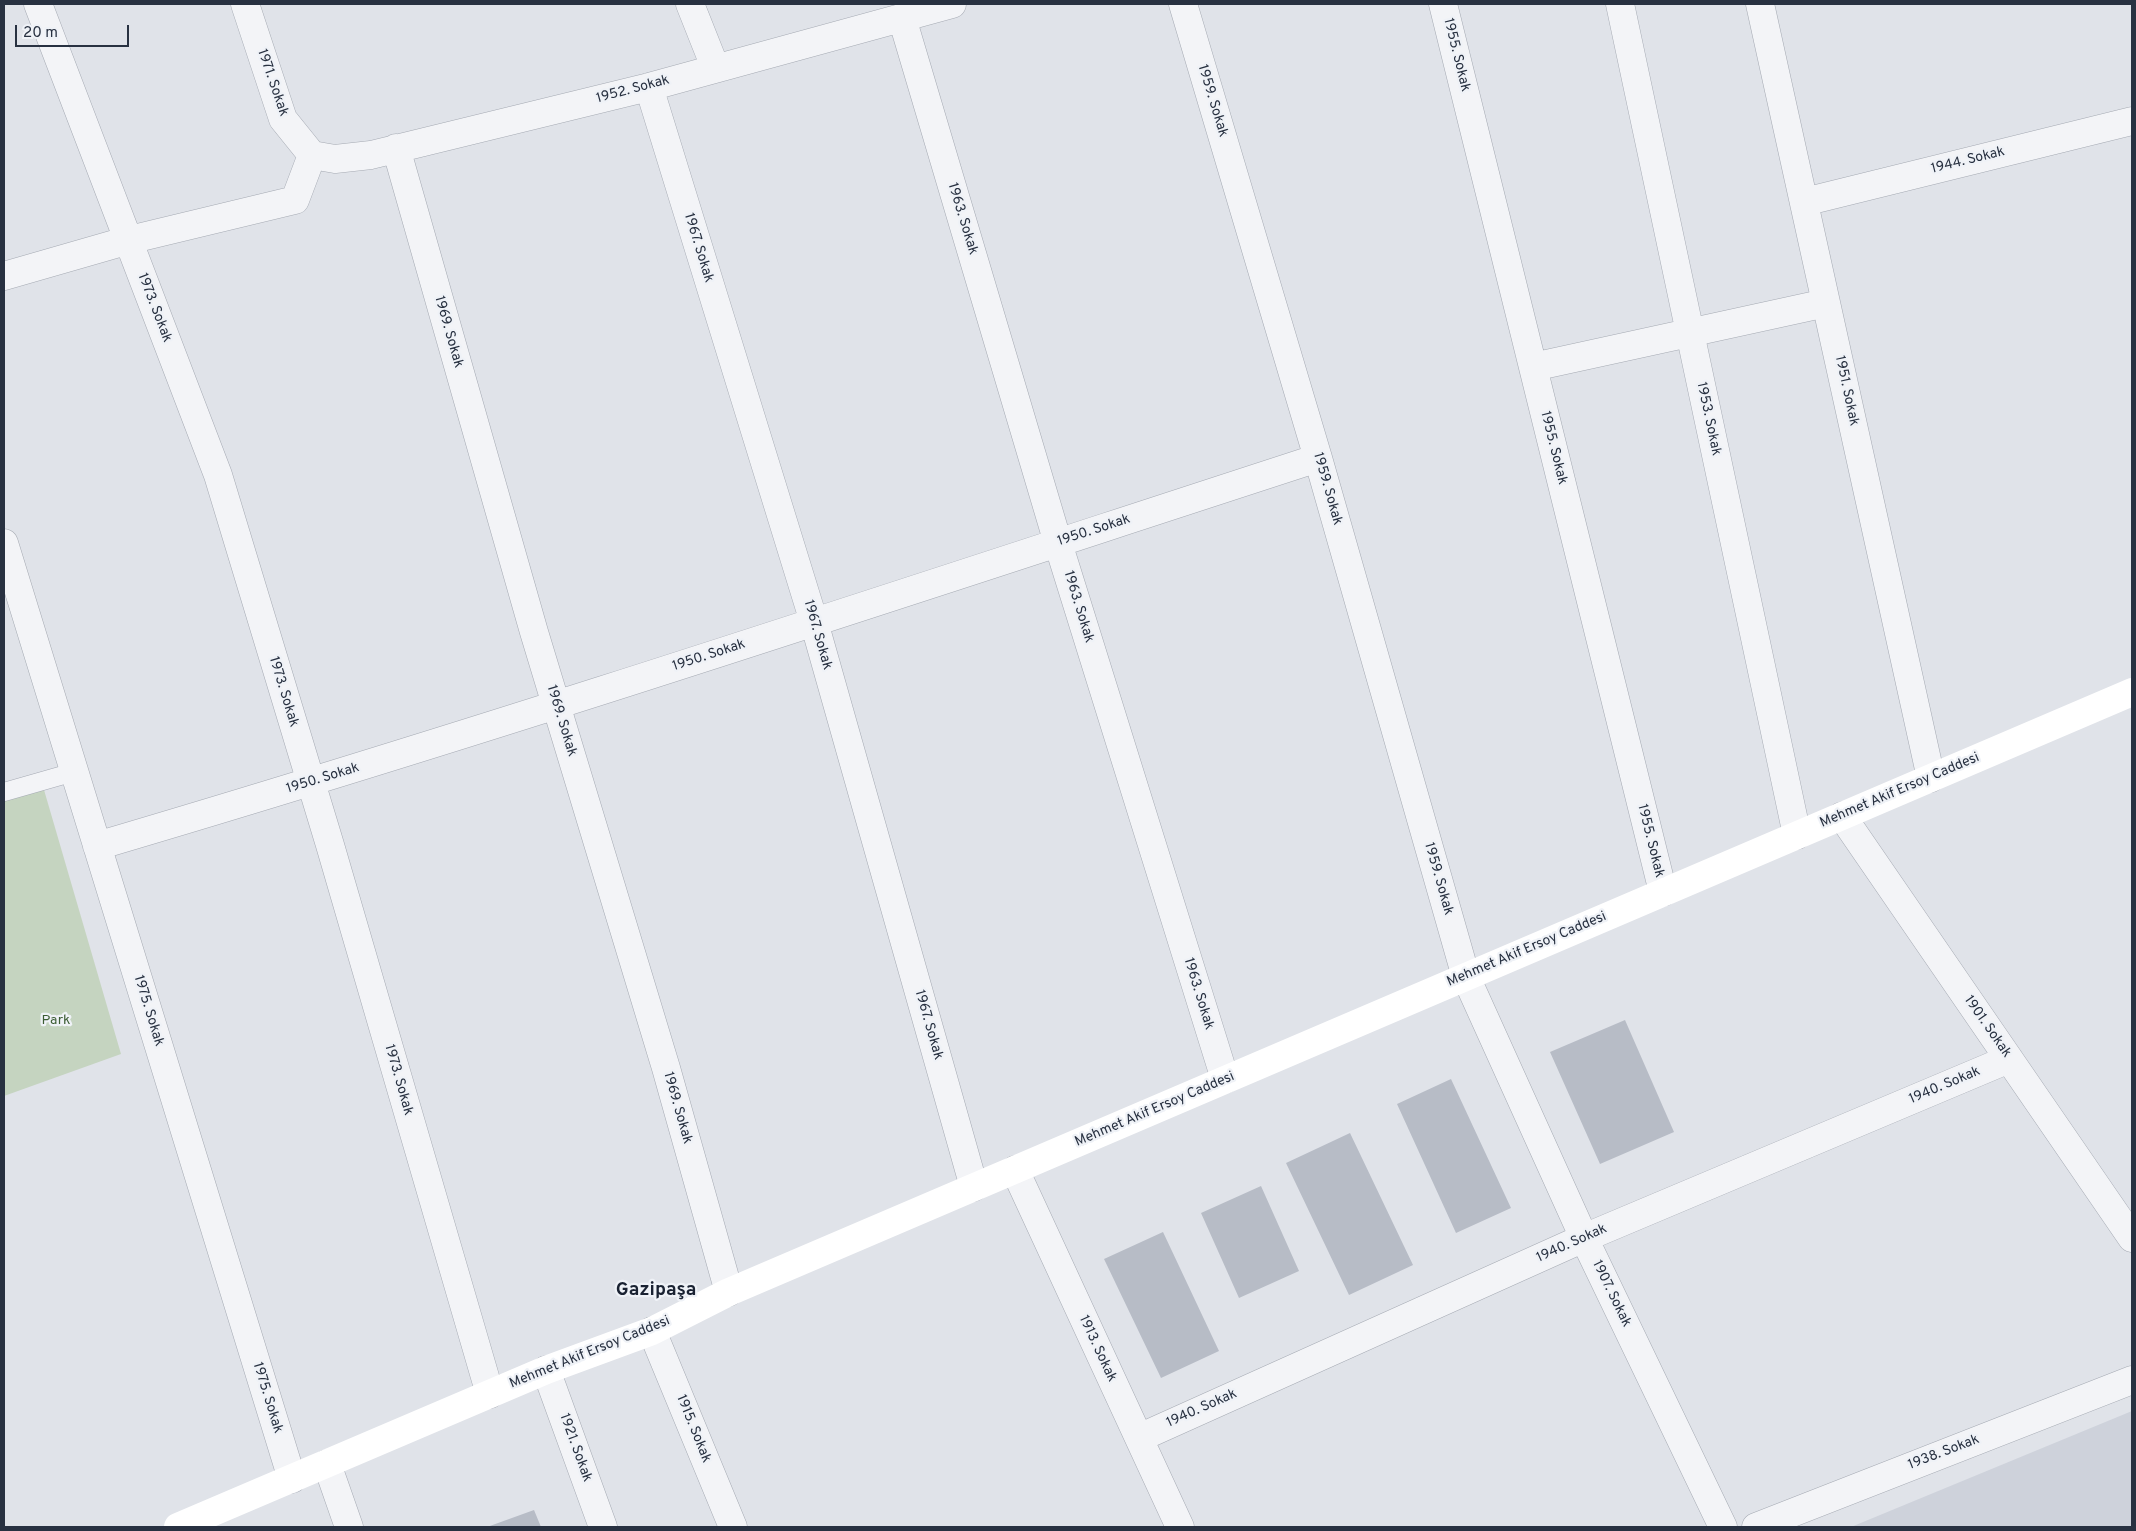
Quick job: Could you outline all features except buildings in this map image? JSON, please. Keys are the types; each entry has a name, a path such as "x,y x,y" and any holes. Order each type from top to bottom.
{"street":[{"name":"1973. Sokak","path":"38,4 218,475 311,783 490,1394"},
{"name":"1971. Sokak","path":"245,4 283,119 312,155"},
{"path":"690,4 715,67"},
{"name":"1952. Sokak","path":"312,155 335,159 371,155 648,86 952,4"},
{"name":"1959. Sokak","path":"1183,4 1318,458 1466,976"},
{"name":"1955. Sokak","path":"1443,4 1663,892"},
{"name":"1953. Sokak","path":"1620,4 1796,835"},
{"name":"1951. Sokak","path":"1760,4 1931,778"},
{"name":"1963. Sokak","path":"902,18 1058,543 1225,1079"},
{"name":"1967. Sokak","path":"648,86 814,622 974,1187"},
{"name":"1944. Sokak","path":"1804,202 2132,121"},
{"name":"1969. Sokak","path":"396,148 556,706 666,1068 729,1292"},
{"path":"4,276 129,240 295,200 312,155"},
{"path":"1533,367 1826,303"},
{"name":"1950. Sokak","path":"97,846 311,783 556,706 1318,458"},
{"name":"1975. Sokak","path":"4,543 292,1479"},
{"name":"Mehmet Akif Ersoy Caddesi","path":"178,1527 546,1370 652,1331 729,1292 2132,692"},
{"name":"1901. Sokak","path":"1842,816 2132,1238"},
{"name":"1907. Sokak","path":"1466,976 1584,1238 1723,1527"},
{"name":"1940. Sokak","path":"1139,1438 1584,1238 2010,1060"},
{"name":"1913. Sokak","path":"1015,1170 1180,1527"},
{"name":"1915. Sokak","path":"652,1331 733,1527"},
{"name":"1921. Sokak","path":"546,1370 603,1527"},
{"name":"1938. Sokak","path":"1756,1527 2132,1380"},
{"path":"326,1464 349,1527"}],"lane":[{"path":"4,792 74,772"}],"shaded area":[{"path":"2132,1411 2132,1527 1851,1527"}],"green space":[{"name":"Park","path":"42,783 121,1054 4,1096 4,795"}],"district":[{"name":"Gazipaşa","path":"656,1291"}]}
